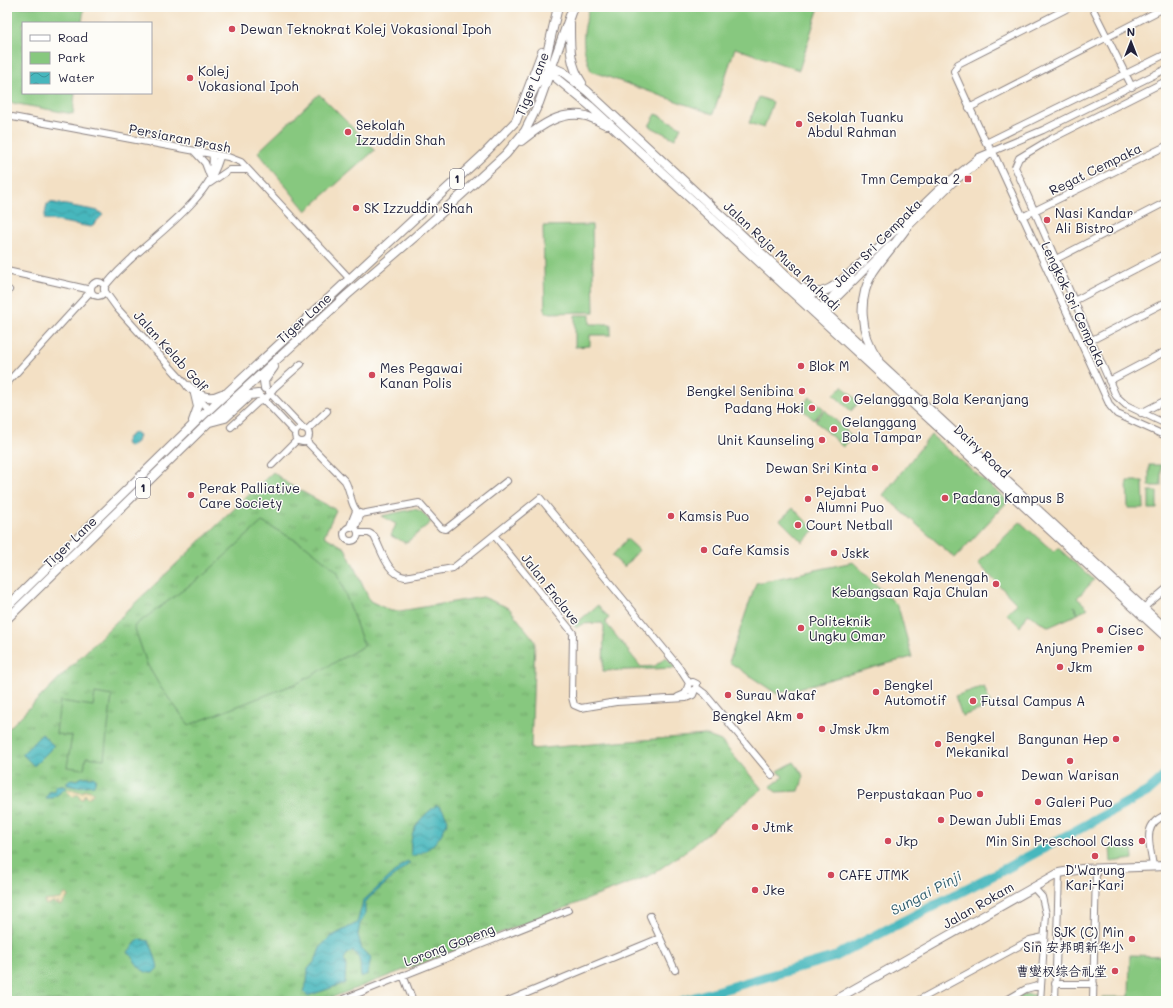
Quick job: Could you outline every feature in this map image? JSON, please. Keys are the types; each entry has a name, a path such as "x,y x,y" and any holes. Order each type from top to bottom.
{"main road":[{"path":"557,7 545,62 550,70 613,128"},
{"name":"Tiger Lane","path":"7,607 230,389 483,155 516,121 539,61 557,7"},
{"name":"Tiger Lane","path":"7,620 208,423 347,295 418,235 506,154 525,131 539,103 573,7"},
{"path":"571,16 571,59 574,72 587,92"},
{"path":"516,121 532,96 540,76 550,70 563,72 587,92"},
{"name":"Jalan Raja Musa Mahadi","path":"587,92 789,279 820,312"},
{"path":"506,154 542,124 567,115 586,116 613,128"},
{"name":"Jalan Raja Musa Mahadi","path":"613,128 884,368 920,405"},
{"path":"884,368 874,353 863,325 863,298 873,273 905,230"},
{"path":"789,279 793,280 811,293 819,293 832,287 863,262"},
{"name":"Dairy Road","path":"820,312 1141,610 1166,637"},
{"path":"268,391 264,381 282,354"},
{"path":"209,410 220,406 273,357 282,354"},
{"path":"188,386 200,396 206,398 214,398 230,389"},
{"path":"186,432 197,413 198,407 195,394"},
{"path":"208,423 225,418 250,395 261,397"},
{"name":"Dairy Road","path":"1141,610 1166,629"},
{"path":"1033,887 1059,873 1071,870 1166,866"},
{"name":"Jalan Rokam","path":"833,1001 1033,887"}],"street":[{"name":"Lengkok Sri Cempaka","path":"1070,7 955,67 955,74 969,108 986,143 993,152 1110,406 1117,414 1166,436"},
{"path":"1092,7 1132,87"},
{"path":"969,108 1166,7"},
{"path":"986,143 1166,54"},
{"name":"Jalan Sri Cempaka","path":"820,312 863,262 900,225 958,173 988,153 1043,130 1166,69"},
{"path":"1155,75 1166,81"},
{"path":"1152,89 1155,84 1155,75"},
{"path":"1166,81 1159,86 1049,140 1019,158 1014,167 1109,381 1121,401 1141,413 1166,424"},
{"name":"Persiaran Brash","path":"7,116 217,155 241,162 349,278"},
{"path":"1043,130 1049,140"},
{"name":"Regat Cempaka","path":"1022,217 1166,146"},
{"path":"194,151 204,163 211,179"},
{"name":"Jalan Sri Cempaka","path":"820,312 954,182 993,152"},
{"path":"7,383 77,309 178,216 211,179 218,165 217,155"},
{"path":"211,179 229,170 249,170"},
{"path":"1056,259 1166,202"},
{"path":"1074,301 1166,253"},
{"path":"7,271 97,290"},
{"name":"Jalan Kelab Golf","path":"97,290 116,308 209,410"},
{"path":"1092,340 1166,302"},
{"path":"1109,381 1166,351"},
{"path":"231,427 258,402 261,397 274,388 301,364"},
{"path":"268,391 309,434 306,441"},
{"path":"261,397 295,433 297,440"},
{"path":"1141,413 1166,400"},
{"path":"295,433 297,429 304,428 327,411"},
{"path":"297,440 302,442 306,441 345,481 358,513 354,529 374,536 392,571 398,576 405,577 453,568 540,498 678,666 689,685"},
{"path":"272,465 297,440"},
{"path":"358,513 420,503 441,528 446,529 508,481"},
{"name":"Jalan Enclave","path":"494,535 573,633 572,698 574,704 581,708 616,702 675,699 690,697 696,689"},
{"path":"1141,610 1166,589"},
{"path":"675,699 685,694 689,685 695,682 696,689 705,694 772,775"},
{"path":"1153,866 1149,829 1153,823 1166,815"},
{"path":"1094,1001 1096,869"},
{"path":"1055,1001 1059,873"},
{"name":"Jalan Rokam","path":"1033,887 1042,897 1046,914 1040,1001"},
{"name":"Lorong Gopeng","path":"339,1001 568,910"},
{"path":"650,916 675,970"},
{"path":"917,1001 1030,940 1044,936"},
{"path":"508,1001 660,938"},
{"path":"403,975 413,1001"},
{"path":"1055,984 1094,984"},
{"path":"1005,1001 1026,989 1041,985"}],"green space":[{"path":"7,7 84,7 82,22 22,22 22,94 75,94 73,114 7,102"},
{"path":"589,7 819,7 799,70 735,48 713,114 591,71 584,46 584,32"},
{"path":"319,94 375,150 306,211 258,152"},
{"path":"759,97 773,102 764,128 749,123"},
{"path":"656,114 681,127 675,139 649,126"},
{"path":"592,225 594,312 545,313 543,226"},
{"path":"575,315 590,315 590,324 611,324 611,335 590,335 590,346 575,347"},
{"name":"Gelanggang Bola Keranjang","path":"842,386 859,402 851,411 834,395"},
{"name":"Padang Hoki","path":"810,397 824,409 814,420 800,407"},
{"name":"Gelanggang Bola Tampar","path":"825,410 853,437 843,447 815,421"},
{"name":"Padang Kampus B","path":"931,435 1008,501 955,558 883,495"},
{"path":"1149,465 1161,465 1161,486 1149,486"},
{"path":"273,472 288,484 336,510 324,536 345,548 370,601 391,611 400,611 483,597 509,608 535,641 531,749 705,735 721,741 762,789 683,853 651,875 323,1001 7,1001 7,730 130,608"},
{"path":"1127,481 1143,481 1144,508 1128,508"},
{"path":"1149,491 1157,491 1157,509 1149,509"},
{"name":"Court Netball","path":"793,508 815,530 802,542 780,520"},
{"path":"414,509 421,511 431,522 406,543 391,536 396,524 381,516"},
{"path":"262,522 306,546 337,571 364,646 300,682 189,725 161,688 147,664 134,626 205,574"},
{"path":"1020,522 1054,552 1058,548 1094,580 1077,598 1088,608 1049,627 1028,614 1020,627 1006,613 1017,604 978,563"},
{"path":"627,539 639,550 624,567 612,556"},
{"path":"853,562 898,606 912,657 777,694 729,662 756,583"},
{"path":"598,605 609,618 605,622 641,667 655,666 666,657 676,668 603,671 604,626 602,623 582,624 576,628 574,625"},
{"name":"Futsal Campus A","path":"984,686 991,706 962,716 955,696"},
{"path":"95,693 112,696 104,759 86,757 84,769 67,767 72,736 56,734 60,701 93,706"},
{"path":"794,762 804,776 799,791 776,792 770,787 783,777 778,771"},
{"path":"1132,844 1133,859 1111,862 1110,846"},
{"path":"1130,955 1166,956 1166,1001 1102,1001 1102,997 1129,997"},
{"path":"1025,994 1036,995 1035,1001 1013,1001"}],"sand":[{"path":"69,789 81,792 87,790 94,792 87,798 85,794 83,799 80,799 78,794 73,797 67,791"},
{"path":"66,893 68,897 62,905 58,905 58,902 57,905 53,902 46,905 45,904 45,901 61,899"}],"water":[{"path":"50,202 99,211 103,215 91,227 44,219 47,204 50,204"},
{"path":"135,432 139,435 137,442 130,447 125,443 128,437"},
{"path":"42,734 54,746 34,766 22,754"},
{"path":"83,777 93,777 96,779 94,785 76,787 67,785 67,782 72,779 76,780"},
{"path":"55,786 64,786 66,788 53,798 46,798 49,792 55,790"},
{"path":"437,805 443,810 448,820 439,838 424,852 411,856 411,840 419,821"},
{"path":"407,861 410,863 365,903 365,915 360,924 358,935 362,950 371,957 368,974 361,977 360,963 358,957 353,951 348,953 344,959 346,966 345,983 308,996 303,991 307,982 308,969 315,961 321,946 330,937 357,923 363,901"},
{"path":"139,939 149,941 152,947 158,968 153,973 149,973 141,969 128,952"}],"waterway":[{"name":"Sungai Pinji","path":"683,1001 834,957 1007,868 1147,792 1166,775"}],"place":[{"name":"Dewan Teknokrat Kolej Vokasional Ipoh","path":"232,29"},
{"name":"Kolej Vokasional Ipoh","path":"190,78"},
{"name":"Sekolah Tuanku Abdul Rahman","path":"799,124"},
{"name":"Sekolah Izzuddin Shah","path":"348,132"},
{"name":"Tmn Cempaka 2","path":"968,179"},
{"name":"SK Izzuddin Shah","path":"356,208"},
{"name":"Nasi Kandar Ali Bistro","path":"1047,220"},
{"name":"Blok M","path":"801,366"},
{"name":"Mes Pegawai Kanan Polis","path":"372,375"},
{"name":"Bengkel Senibina","path":"802,391"},
{"name":"Gelanggang Bola Keranjang","path":"846,399"},
{"name":"Padang Hoki","path":"812,408"},
{"name":"Gelanggang Bola Tampar","path":"834,429"},
{"name":"Unit Kaunseling","path":"822,440"},
{"name":"Dewan Sri Kinta","path":"875,468"},
{"name":"Perak Palliative Care Society","path":"191,495"},
{"name":"Padang Kampus B","path":"945,498"},
{"name":"Pejabat Alumni Puo","path":"808,499"},
{"name":"Kamsis Puo","path":"671,516"},
{"name":"Court Netball","path":"798,525"},
{"name":"Cafe Kamsis","path":"704,550"},
{"name":"Jskk","path":"834,553"},
{"name":"Sekolah Menengah Kebangsaan Raja Chulan","path":"996,584"},
{"name":"Politeknik Ungku Omar","path":"801,628"},
{"name":"Cisec","path":"1100,630"},
{"name":"Anjung Premier","path":"1141,648"},
{"name":"Jkm","path":"1060,667"},
{"name":"Bengkel Automotif","path":"876,692"},
{"name":"Surau Wakaf","path":"728,695"},
{"name":"Futsal Campus A","path":"973,701"},
{"name":"Bengkel Akm","path":"800,716"},
{"name":"Jmsk Jkm","path":"822,729"},
{"name":"Bangunan Hep","path":"1116,739"},
{"name":"Bengkel Mekanikal","path":"938,744"},
{"name":"Dewan Warisan","path":"1070,761"},
{"name":"Perpustakaan Puo","path":"980,794"},
{"name":"Galeri Puo","path":"1038,802"},
{"name":"Dewan Jubli Emas","path":"941,820"},
{"name":"Jtmk","path":"755,827"},
{"name":"Jkp","path":"888,841"},
{"name":"Min Sin Preschool Class","path":"1142,841"},
{"name":"D'Warung Kari-Kari","path":"1095,856"},
{"name":"CAFE JTMK","path":"831,875"},
{"name":"Jke","path":"755,890"},
{"name":"SJK (C) Min Sin 安邦明新华小","path":"1132,939"},
{"name":"曹燮权综合礼堂","path":"1115,971"}]}
